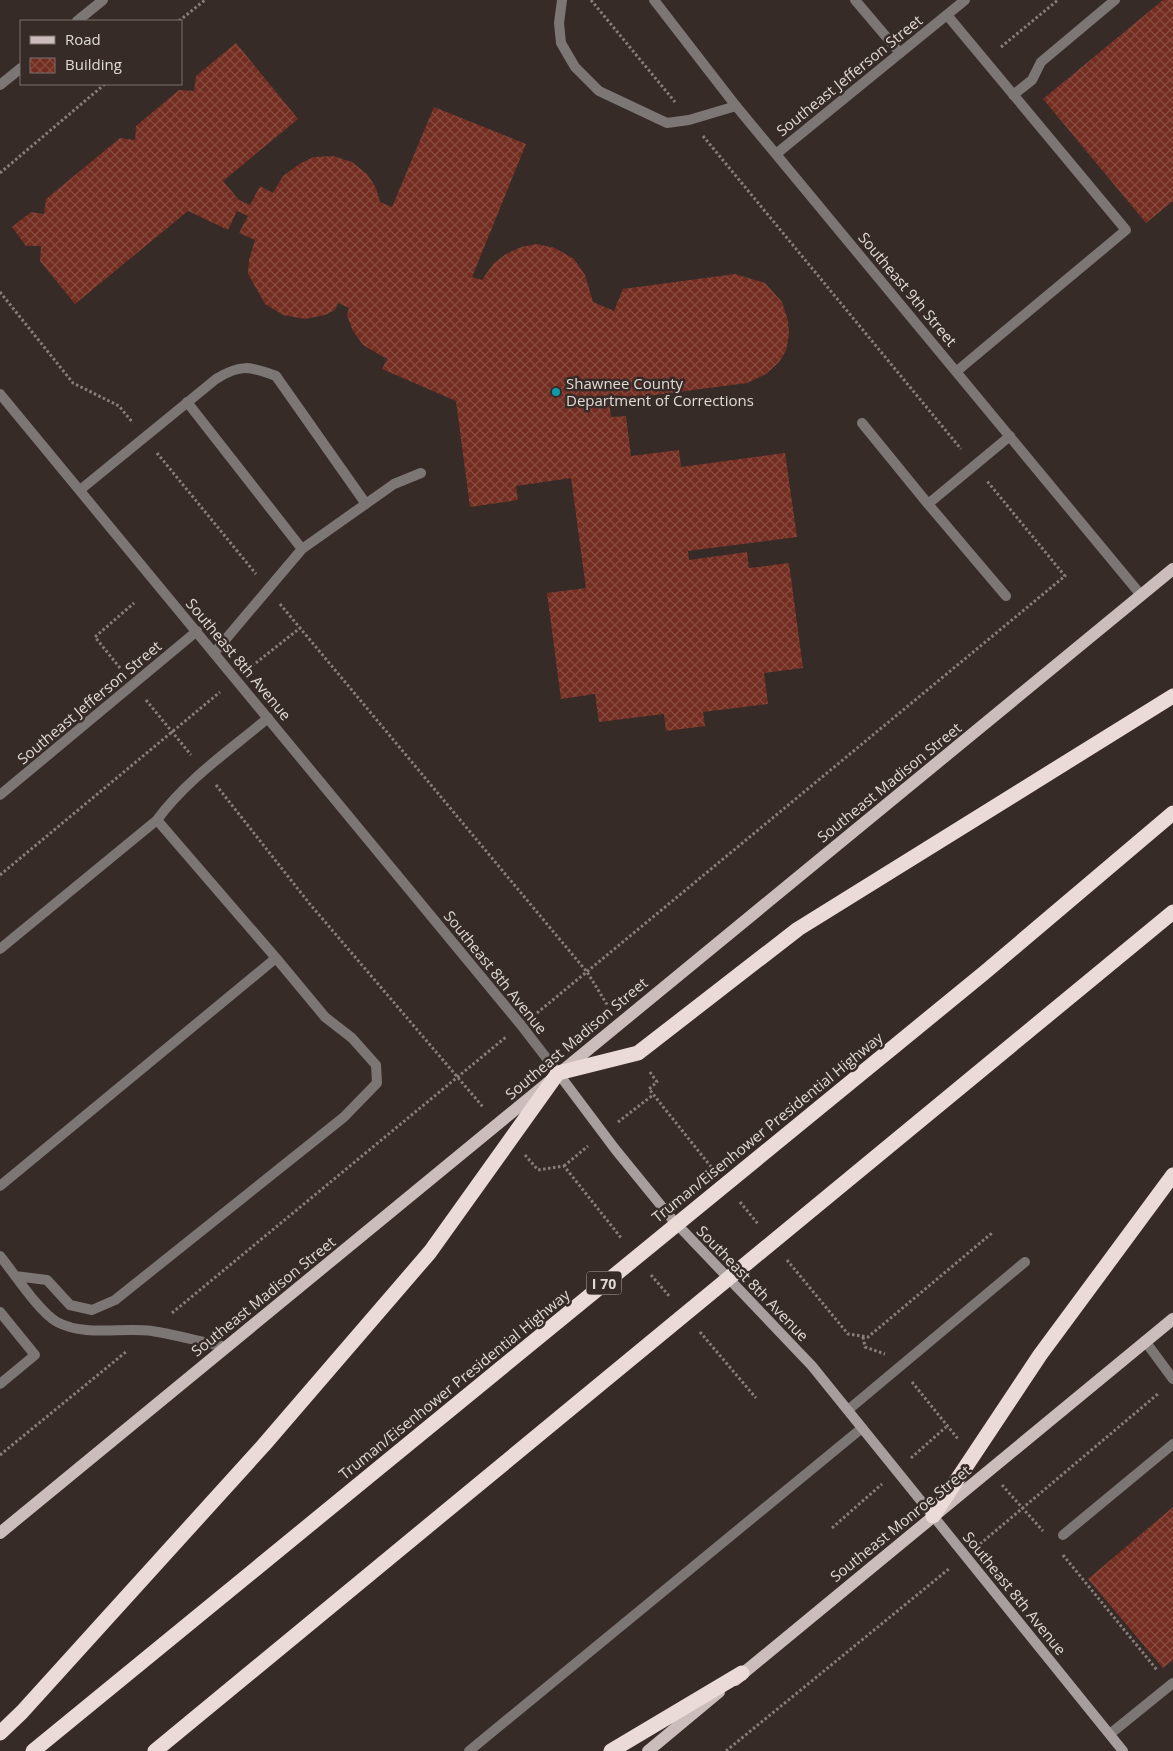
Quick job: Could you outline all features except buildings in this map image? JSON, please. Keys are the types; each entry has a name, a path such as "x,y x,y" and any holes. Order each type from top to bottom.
{"highway":[{"path":"0,1733 22,1712 270,1438 430,1252 558,1073 638,1053 798,929 1173,696"},
{"name":"Truman/Eisenhower Presidential Highway","path":"33,1751 984,973 1173,813"},
{"path":"155,1751 1173,912"},
{"path":"933,1516 1040,1355 1173,1176"},
{"path":"611,1751 742,1673"}],"main road":[{"name":"Southeast Madison Street","path":"0,1533 1173,569"},
{"name":"Southeast 8th Avenue","path":"558,1073 615,1149 672,1219 812,1366 1123,1751"},
{"name":"Southeast Monroe Street","path":"648,1751 1173,1319"}],"street":[{"path":"78,20 103,0"},
{"path":"562,0 559,23 561,43 575,67 590,85 599,91 667,123 690,120 736,106"},
{"name":"Southeast 9th Street","path":"654,0 736,106 957,371 1141,596"},
{"path":"855,0 900,53"},
{"name":"Southeast Jefferson Street","path":"776,154 965,0"},
{"path":"1013,95 1032,80 1041,62 1116,0"},
{"path":"947,15 1126,230 957,371"},
{"path":"0,85 20,69"},
{"path":"80,490 187,402 229,371 254,368 276,376 366,504"},
{"name":"Southeast 8th Avenue","path":"0,394 521,1025 558,1073"},
{"path":"187,402 302,549"},
{"path":"862,423 1006,596"},
{"path":"928,504 1010,436"},
{"path":"214,653 302,549 394,484 421,473"},
{"name":"Southeast Jefferson Street","path":"0,795 197,632"},
{"path":"0,949 157,820 168,804 204,771 268,718"},
{"path":"15,1276 47,1280 70,1305 92,1310 115,1300 344,1116 377,1083 376,1065 352,1038 325,1017 157,820"},
{"path":"1,1185 276,958"},
{"path":"0,1256 15,1276 56,1321 69,1326 109,1331 150,1331 226,1347"},
{"path":"848,1410 1026,1262"},
{"path":"0,1312 35,1355 0,1384"},
{"path":"1145,1341 1173,1379"},
{"path":"469,1751 862,1428"},
{"path":"1063,1535 1173,1444"},
{"path":"1110,1734 1171,1684"}],"path":[{"path":"180,20 205,0"},
{"path":"590,0 1065,576"},
{"path":"985,61 1058,0"},
{"path":"0,173 104,85"},
{"path":"0,292 73,383 119,406 300,628 587,972"},
{"path":"134,604 95,637 309,903 498,1124"},
{"path":"0,875 300,628"},
{"path":"657,1082 649,1089 716,1173"},
{"path":"511,1139 538,1170 564,1166 624,1241"},
{"path":"735,1195 759,1225"},
{"path":"784,1256 848,1334 868,1337 992,1233"},
{"path":"648,1270 673,1300"},
{"path":"698,1330 756,1398"},
{"path":"1024,1508 1049,1539"},
{"path":"1062,1554 1171,1684"}],"place":[{"name":"Shawnee County Department of Corrections","path":"556,392"}]}
